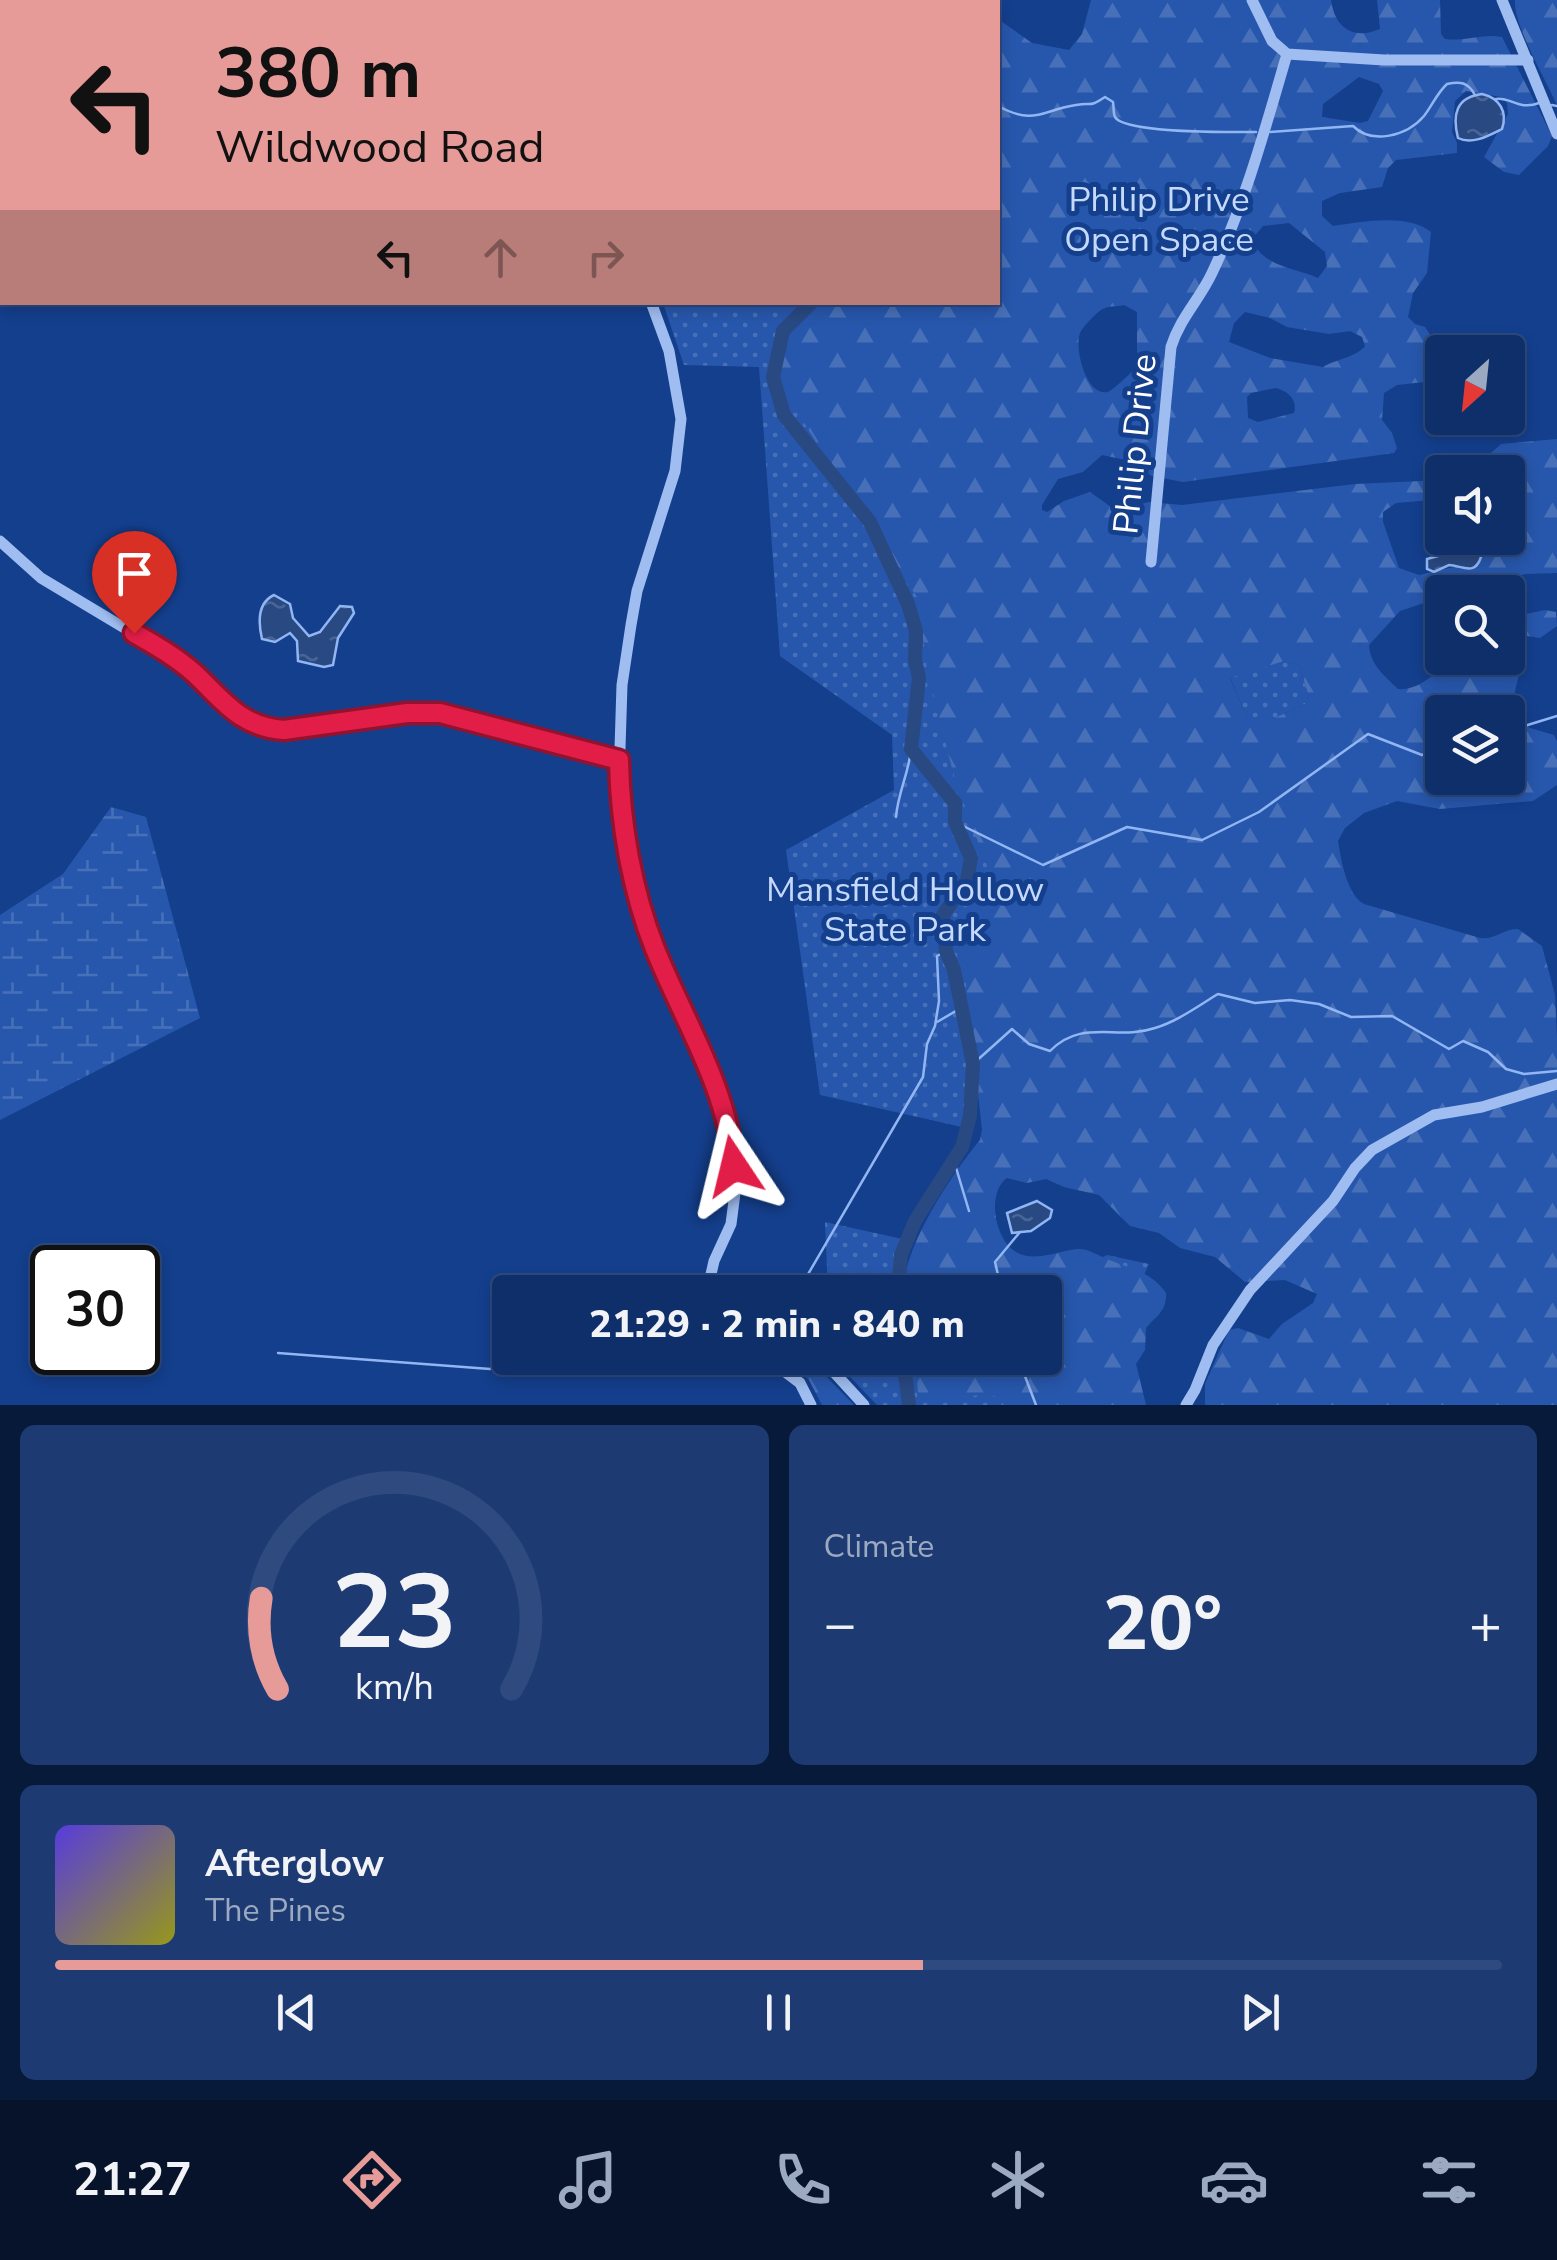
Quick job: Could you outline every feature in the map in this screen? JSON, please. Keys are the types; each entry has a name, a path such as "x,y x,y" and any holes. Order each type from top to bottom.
{"street":[{"path":"1252,0 1272,41 1287,54 1384,60 1528,60"},
{"path":"1502,0 1557,134"},
{"name":"Philip Drive","path":"1150,562 1171,346 1185,314 1211,276 1287,54"},
{"path":"652,305 669,351 681,419 669,493 637,591 622,685 619,760 622,805 642,915 732,1138 732,1224 711,1275"},
{"path":"0,540 41,578 178,660 235,715 266,729 284,730 407,713 440,713 619,760"},
{"path":"1186,1405 1214,1345 1250,1290 1333,1202 1372,1150 1434,1115 1493,1104 1557,1084"},
{"path":"790,1375 800,1382 811,1405"},
{"path":"837,1375 864,1405"}],"green space":[{"name":"Philip Drive Open Space","path":"1091,0 1331,0 1341,25 1362,33 1380,29 1377,0 1440,0 1441,34 1445,39 1502,37 1552,136 1548,146 1519,175 1504,172 1484,157 1508,114 1507,103 1501,97 1466,91 1455,101 1452,132 1457,153 1396,160 1388,168 1382,187 1340,193 1322,201 1322,216 1333,226 1397,221 1431,232 1427,273 1413,293 1408,317 1430,335 1425,335 1425,382 1397,385 1384,393 1382,420 1392,433 1397,448 1394,453 1183,482 1152,476 1126,460 1102,455 1083,472 1058,479 1042,510 1047,512 1090,492 1111,507 1123,508 1149,502 1182,505 1355,484 1425,481 1425,500 1396,503 1383,512 1399,568 1419,575 1476,562 1480,555 1525,555 1525,455 1489,455 1501,444 1557,439 1557,573 1425,575 1425,603 1400,611 1369,645 1379,670 1398,689 1414,687 1433,675 1519,675 1514,695 1425,695 1425,795 1525,795 1525,724 1554,735 1557,785 1533,801 1440,809 1397,801 1364,813 1345,828 1338,841 1349,885 1364,904 1480,938 1518,929 1542,946 1555,995 1557,1038 1557,1405 1205,1405 1205,1384 1229,1330 1238,1328 1269,1339 1282,1324 1313,1303 1317,1294 1285,1280 1245,1282 1215,1257 1180,1248 1159,1233 1130,1226 1099,1195 1046,1179 1027,1183 1007,1178 996,1195 996,1220 1013,1250 1036,1256 1085,1250 1147,1275 1166,1293 1163,1309 1146,1328 1145,1350 1136,1364 1146,1405 999,1405 991,1394 924,1400 918,1392 916,1375 1062,1375 1062,1275 905,1275 920,1234 943,1191 980,1140 965,975 954,926 980,894 987,866 955,780 927,669 918,598 779,383 776,355 790,320 799,311 815,305 1000,305 1000,20 1032,43 1069,50 1082,34","holes":["1359,77 1379,84 1383,91 1368,121 1322,117 1323,104","1289,223 1325,252 1327,266 1318,278 1280,265 1256,247 1253,238 1263,226","1124,305 1137,312 1137,367 1110,391 1100,392 1084,370 1080,333 1107,307","1245,312 1287,327 1329,334 1350,331 1362,337 1365,346 1323,367 1270,358 1229,342 1234,323","1276,388 1293,400 1294,413 1258,422 1248,418 1247,397","1284,661 1299,665 1307,703 1268,721 1252,721 1246,716 1230,678"]},
{"path":"1515,0 1557,0 1557,105 1525,37"},
{"name":"Mansfield Hollow State Park","path":"664,305 936,305 1021,1021 962,1127 820,1095 786,850 894,790 892,735 780,656 759,367 684,365"},
{"path":"1556,612 1557,626 1540,638 1525,636 1525,614"},
{"path":"1284,661 1299,665 1307,703 1268,721 1252,722 1230,677"},
{"path":"111,807 146,817 200,1018 0,1120 0,915 63,874"},
{"path":"825,1222 907,1240 900,1275 827,1275"},
{"path":"1107,1255 1149,1264 1122,1322 1127,1405 877,1405 848,1375 1062,1375 1062,1276"},
{"path":"804,1375 825,1375 854,1405 822,1405"}],"water":[{"path":"1482,94 1501,106 1502,129 1474,140 1458,138 1458,108 1466,99"},
{"path":"1441,555 1481,557 1475,566 1449,565 1434,572 1427,569 1427,559"},
{"path":"274,595 290,604 293,618 309,636 320,632 340,606 352,607 354,613 338,638 333,665 324,667 298,661 297,641 290,633 275,642 262,639 260,614 264,603"},
{"path":"1037,1201 1052,1210 1050,1218 1031,1231 1012,1233 1007,1213"}],"waterway":[{"path":"1270,132 1353,126 1370,135 1389,136 1417,123 1447,84 1463,84 1475,95"},
{"path":"1000,107 1030,116 1093,104 1105,97 1113,102 1115,117 1138,127 1256,132"},
{"path":"1496,99 1526,105 1539,103"},
{"path":"1552,105 1557,106"},
{"path":"809,305 783,331 773,377 784,415 870,522 908,604 916,631 919,678 911,749 955,803 955,822 971,858 967,880 943,915 946,951 954,970 973,1064 970,1116 962,1147 915,1221 901,1255 899,1275"},
{"path":"1525,726 1557,716"},
{"path":"955,822 1043,865 1127,827 1202,840 1259,812 1368,734 1425,754"},
{"path":"896,817 911,749"},
{"path":"808,1275 923,1077 939,1001 937,956 946,951"},
{"path":"973,1064 1012,1029 1029,1044 1050,1051 1075,1035 1155,1028 1218,994 1255,1003 1290,1000 1319,1004 1351,1017 1392,1016 1449,1049 1463,1041 1488,1052 1506,1069 1524,1074 1557,1071"},
{"path":"937,1022 961,1008"},
{"path":"954,1161 969,1211"},
{"path":"998,1275 995,1262 1020,1232"},
{"path":"278,1353 492,1368"},
{"path":"905,1375 909,1405"},
{"path":"1025,1375 1036,1405"}],"route":[{"path":"134,633 178,660 235,715 266,729 284,730 407,713 440,713 619,760 627,840 642,915 725,1117 732,1138 734,1166"}]}
